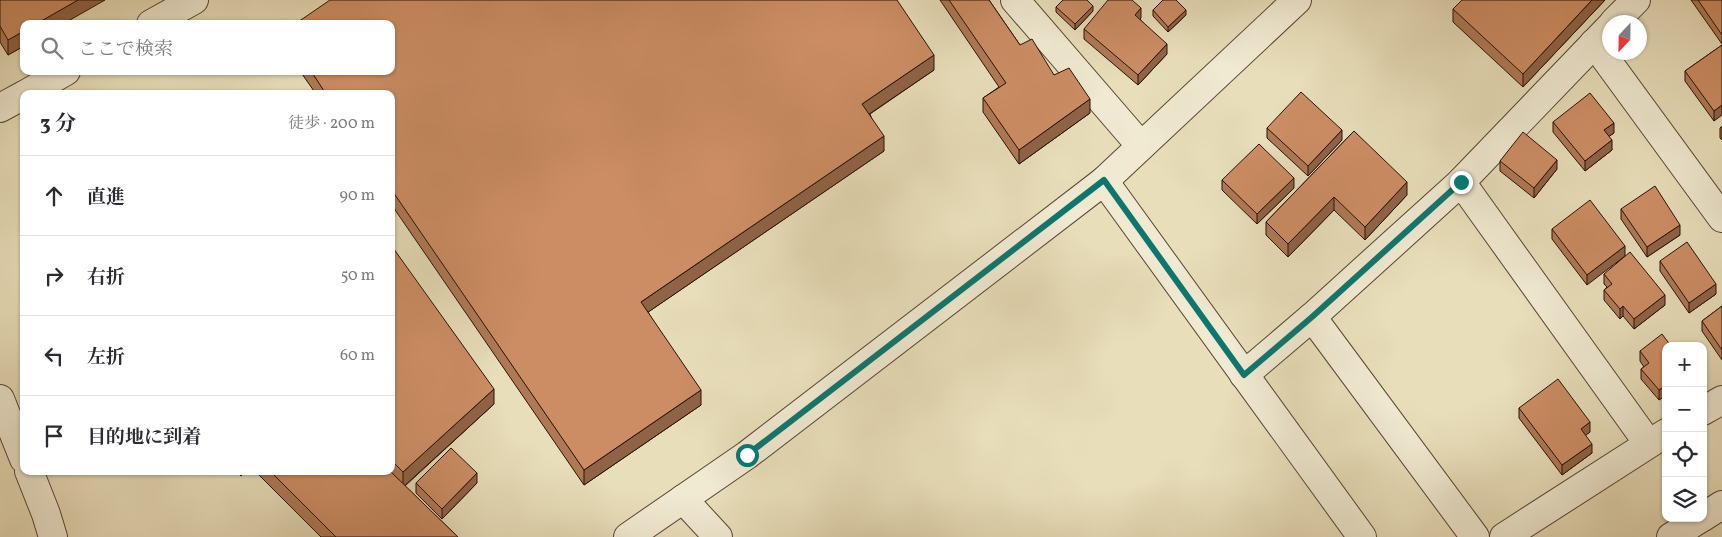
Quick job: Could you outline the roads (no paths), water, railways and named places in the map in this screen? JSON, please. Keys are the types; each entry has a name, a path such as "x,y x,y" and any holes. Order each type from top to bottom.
{"street":[{"path":"159,20 194,0"},
{"path":"1015,0 1141,146"},
{"path":"628,537 747,455 1104,180 1297,0"},
{"path":"1621,15 1636,0"},
{"path":"1244,375 1312,317 1461,182 1602,35"},
{"path":"1618,60 1722,218"},
{"path":"32,90 59,75"},
{"path":"0,108 20,97"},
{"path":"1104,180 1362,537"},
{"path":"1461,182 1657,438 1504,537"},
{"path":"1312,317 1475,537"},
{"path":"0,399 20,448"},
{"path":"1707,409 1722,400"},
{"path":"31,475 53,537"},
{"path":"683,499 718,537"},
{"path":"1707,515 1722,505"},
{"path":"1671,537 1695,522"}]}
